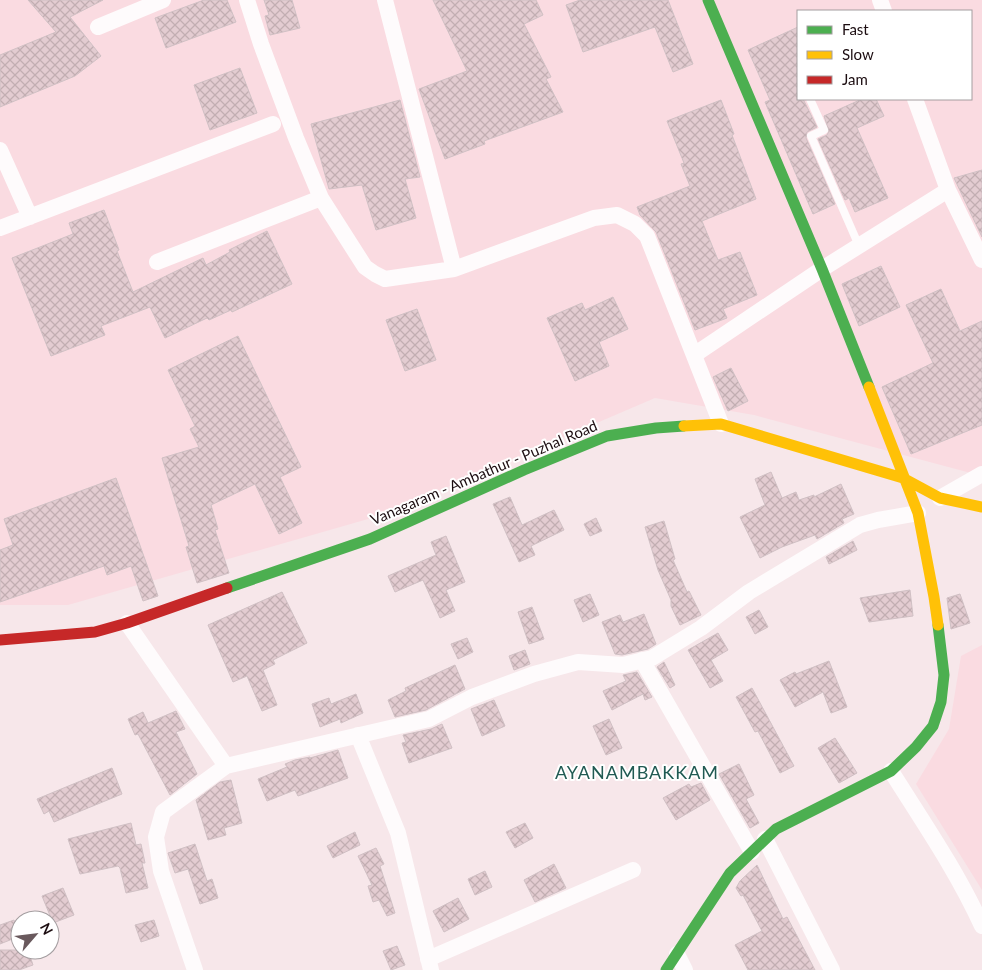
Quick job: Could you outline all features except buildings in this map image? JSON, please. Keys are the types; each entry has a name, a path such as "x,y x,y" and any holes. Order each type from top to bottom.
{"street":[{"path":"98,27 163,0"},
{"path":"247,0 293,130 321,198 365,267 385,279 454,268 594,218 618,215 636,224 647,236 720,424"},
{"path":"385,0 454,268"},
{"path":"666,970 730,873 776,829 891,771 916,747 932,726 941,702 944,675 934,597 918,513 822,269 708,0"},
{"path":"915,100 948,190 982,260"},
{"path":"0,228 273,124"},
{"path":"0,150 30,216"},
{"path":"694,355 822,269 948,190"},
{"path":"157,262 321,198"},
{"name":"Vanagaram - Ambathur - Puzhal Road","path":"0,640 95,632 127,623 370,539 524,470 606,436 656,428 720,424 903,478 940,498 982,507"},
{"path":"940,498 982,474"},
{"path":"195,970 161,871 156,837 163,812 226,766 429,719 472,697 534,674 578,662 623,665 652,658 701,628 749,592 860,525 918,513"},
{"path":"127,623 226,766"},
{"path":"642,660 752,852"},
{"path":"358,735 398,833 430,964 633,870"},
{"path":"891,771 945,855 982,926"},
{"path":"765,839 832,970"},
{"path":"677,954 685,970"}],"lane":[{"path":"810,100 824,130 811,136 859,246"}],"shaded area":[{"path":"0,0 982,0 982,476 754,415 655,398 382,515 68,605 0,605"},
{"path":"982,645 982,890 916,784 949,729 961,656"}],"traffic: fast":[{"path":"708,0 822,269 869,387"},
{"path":"227,588 370,539 524,470 607,436 656,428 684,426"},
{"path":"666,970 730,873 776,829 891,771 916,747 933,726 941,702 944,675 938,625"}],"traffic: slow":[{"path":"869,387 918,513 938,625"},
{"path":"684,426 721,424 903,478 940,498 982,507"}],"traffic: jam":[{"path":"0,640 95,632 127,623 227,588"}],"district":[{"name":"AYANAMBAKKAM","path":"637,773"}]}
